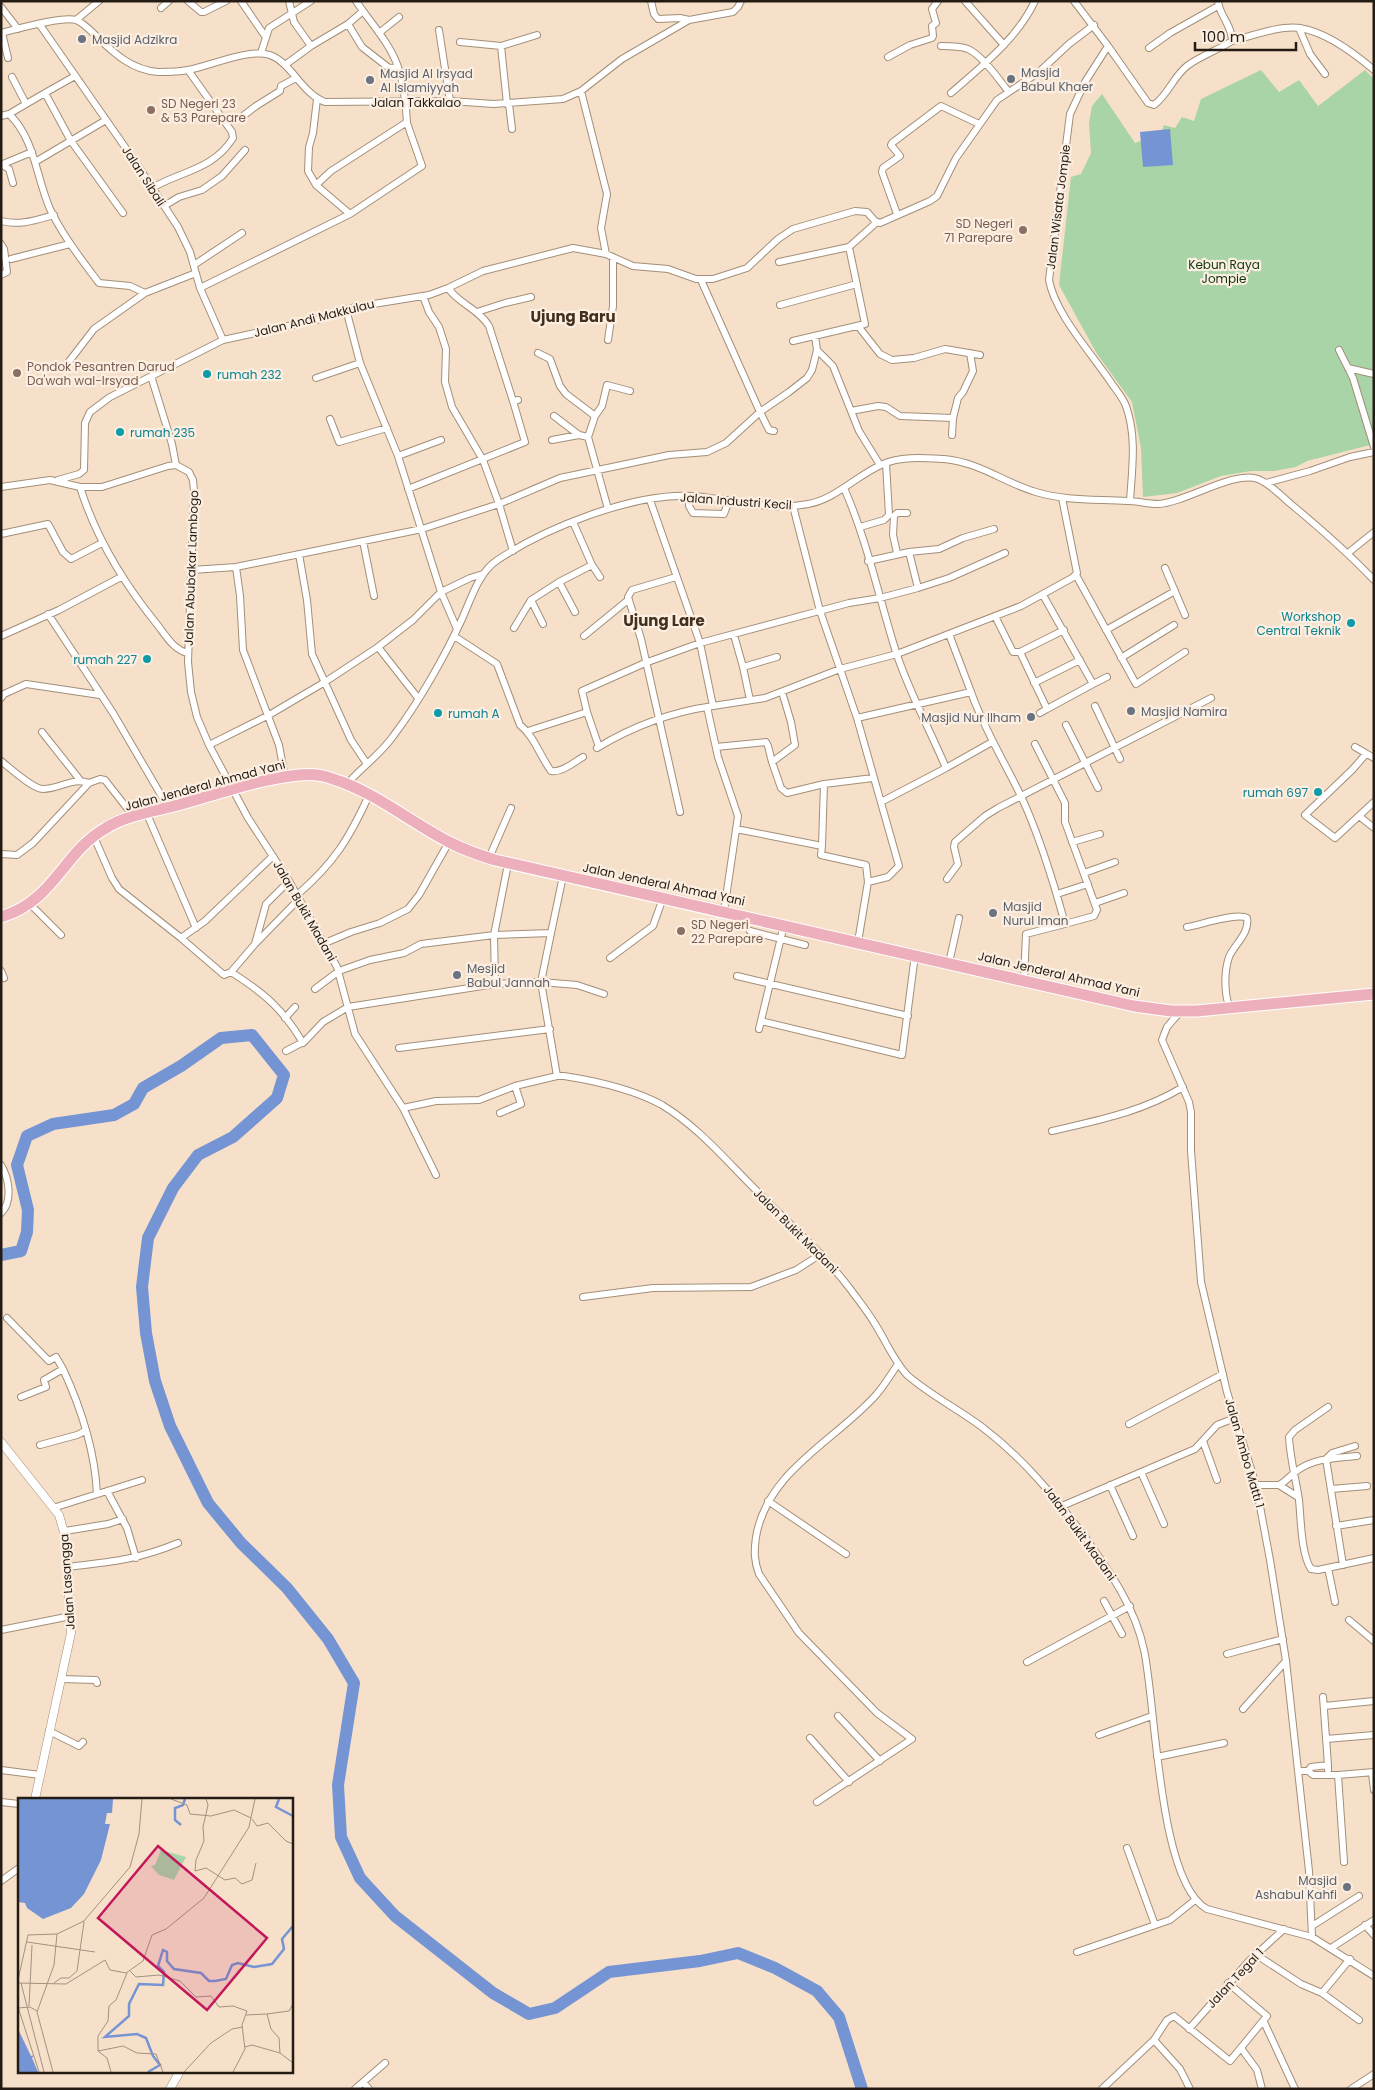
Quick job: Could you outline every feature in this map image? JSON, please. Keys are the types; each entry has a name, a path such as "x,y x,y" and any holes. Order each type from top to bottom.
{"highway":[{"name":"Jalan Jenderal Ahmad Yani","path":"1,917 30,904 52,884 94,837 111,825 234,789 302,775 319,776 348,784 449,842 508,864 724,911 1134,1006 1180,1011 1230,1009 1374,994"}],"street":[{"path":"8,58 2,33 57,21 76,20 99,1"},
{"path":"161,8 169,1"},
{"path":"188,1 201,12 226,1"},
{"path":"241,1 265,36"},
{"path":"289,1 294,22 311,46"},
{"path":"260,54 265,36 272,24 311,1"},
{"path":"200,288 350,214 422,166 406,123 406,101 398,67 379,32 356,1"},
{"path":"651,1 654,14 658,19 680,18 689,20"},
{"name":"Jalan Takkalao","path":"317,99 332,102 450,101 508,104 563,99 581,91 622,58 689,20 733,12 741,1"},
{"path":"888,58 910,45 932,38 932,26 936,23 933,7 938,1"},
{"path":"965,1 1004,45"},
{"path":"951,93 1004,45 1024,22 1035,1"},
{"path":"1074,1 1094,25 1151,105 1162,98 1175,79 1188,66 1232,41 1285,29 1299,28 1329,38 1374,70"},
{"path":"1149,48 1218,4 1232,35 1232,41"},
{"path":"1,7 18,29"},
{"path":"284,65 348,24 363,11"},
{"path":"379,32 398,17"},
{"path":"76,20 89,29 119,57 140,69 161,72 188,70 260,54 274,57 317,99 315,121 309,147 308,171 316,185 350,214"},
{"path":"348,24 362,47 390,68 398,67"},
{"name":"Jalan Sibali","path":"40,25 185,239 200,288 223,340"},
{"path":"779,262 849,247 877,222 937,196 956,158 997,100 1039,72 1069,44 1094,25"},
{"path":"1299,28 1310,54 1325,74"},
{"path":"439,30 450,101"},
{"path":"460,42 501,46 537,35"},
{"path":"501,46 512,129"},
{"path":"941,46 968,49 985,64 1009,92"},
{"name":"Jalan Wisata Jompie","path":"1108,46 1082,89 1070,114 1049,275 1052,292 1061,311 1125,404 1134,444 1130,501"},
{"path":"152,188 162,182 200,168 212,160 233,138 232,132 188,70"},
{"path":"1,116 9,114 75,76"},
{"path":"12,77 26,104"},
{"path":"243,116 280,91 281,86 296,78"},
{"path":"581,91 608,194 601,228 606,254"},
{"path":"45,93 71,140 124,213"},
{"path":"897,214 882,172 883,168 900,156 891,145 892,143 941,106 979,124"},
{"path":"9,114 17,122 28,139 54,215 70,244 99,283 130,286 145,293"},
{"path":"35,162 106,120"},
{"path":"316,185 331,171 406,123"},
{"path":"164,206 179,198 202,190 222,176 245,150"},
{"path":"2,164 32,152"},
{"path":"2,164 9,169 13,183"},
{"name":"Jalan Andi Makkulau","path":"57,481 79,474 84,470 85,423 90,412 110,396 223,340 320,319 346,309 423,296 448,288 483,271 573,248 606,254 633,266 668,269 701,280 720,278 748,268 778,239 798,227 857,211 867,212 877,222"},
{"path":"1,221 11,224 24,223 54,215"},
{"path":"194,264 242,233"},
{"path":"1,244 4,249 7,272 1,275"},
{"path":"11,259 70,244"},
{"path":"793,341 858,326 866,322 849,247"},
{"path":"608,340 613,306 613,257"},
{"path":"64,368 94,329 145,293 196,273"},
{"path":"701,280 760,412 769,430 774,431"},
{"path":"780,305 857,284"},
{"path":"408,489 525,442 515,400 484,316 454,297 448,288"},
{"path":"423,296 429,312 439,327 446,349 445,382 452,407 483,460 513,551"},
{"path":"477,312 531,297"},
{"path":"346,309 360,363 398,456 456,633 497,664 520,725 528,731 540,755 551,771 556,772 583,757"},
{"path":"858,326 880,354 892,360 914,358 945,349 980,355"},
{"path":"192,570 236,567 422,529 499,504 550,482 669,455 707,452 726,443 760,412 807,378 812,370 817,350 815,336"},
{"path":"817,350 833,366 863,439 883,464 889,515 884,520 860,526"},
{"path":"1339,350 1348,368 1364,412 1374,447"},
{"path":"952,435 953,418 958,398 973,371 970,352"},
{"path":"538,353 550,359 560,386 566,394 595,416"},
{"path":"316,378 360,363"},
{"path":"1348,368 1374,374"},
{"path":"1,487 45,480 80,487 107,486 176,465 172,444 151,376"},
{"path":"608,509 588,437 595,416 602,406 607,385 630,391"},
{"path":"851,411 878,406 886,407 900,416 953,418"},
{"path":"554,416 579,435"},
{"path":"330,419 339,442 387,428"},
{"path":"552,440 579,435 588,437"},
{"path":"398,456 441,440"},
{"path":"1266,483 1310,472 1344,458 1374,452"},
{"name":"Jalan Industri Kecil","path":"348,784 394,735 456,633 483,574 493,563 513,551 573,522 608,509 650,500 689,496 768,506 792,506 815,503 883,464 913,459 965,462 1034,492 1062,498 1158,504 1246,478 1258,479 1266,483"},
{"name":"Jalan Abubakar Lambogo","path":"176,465 186,469 193,480 192,570 188,653 190,685 195,710 209,745 234,789"},
{"path":"1266,483 1348,554 1373,579"},
{"path":"80,487 102,543 121,577 171,642 179,650 188,653"},
{"path":"844,488 860,526 868,561 897,654 946,768"},
{"path":"689,496 689,506 693,513 724,514 729,500"},
{"path":"1062,498 1072,544 1076,575 1136,684 1184,652"},
{"path":"650,500 700,643 716,747 737,813 724,911"},
{"path":"792,506 820,611 857,718 899,866 888,877 868,882"},
{"path":"897,553 893,535 894,516 897,512 907,513"},
{"path":"573,522 600,578"},
{"path":"1,534 48,524 65,555 71,559 102,543"},
{"path":"868,561 897,553 939,549 963,538 994,529"},
{"path":"1348,554 1374,532"},
{"path":"363,541 374,596"},
{"path":"909,552 918,588"},
{"path":"1005,553 949,578 918,588 820,611 700,643 645,663 582,692 598,748 658,718 782,692 840,669 897,654 1021,606 1076,575"},
{"path":"299,554 307,600 311,649 351,740 367,764"},
{"path":"514,628 531,600 592,564"},
{"path":"236,567 240,596 243,650 279,745 285,777"},
{"path":"1165,568 1185,615"},
{"path":"209,745 268,715 325,682 378,647 413,620 441,592 483,574"},
{"path":"1,636 121,577"},
{"path":"676,577 632,590 628,600 641,639 680,812"},
{"path":"559,582 575,612"},
{"path":"1106,630 1175,591"},
{"path":"1043,594 1093,684"},
{"path":"531,600 544,624"},
{"path":"584,636 628,600"},
{"path":"48,614 100,695 168,808"},
{"path":"995,616 1013,652 1020,652 1064,630"},
{"path":"1122,658 1174,625"},
{"path":"949,634 992,742 1020,796 1040,843 1065,924"},
{"path":"734,635 750,700"},
{"path":"378,647 418,698"},
{"path":"1020,652 1047,708"},
{"path":"743,668 777,657"},
{"path":"1034,683 1080,660"},
{"path":"1040,713 1107,678"},
{"path":"1,698 4,694 26,684 100,695"},
{"path":"772,762 795,746 791,722 782,692"},
{"path":"857,718 971,692"},
{"path":"947,879 958,864 954,844 956,840 985,816 1054,778 1211,698"},
{"path":"1095,706 1120,759"},
{"path":"528,731 587,712"},
{"path":"1066,725 1098,788"},
{"path":"42,732 80,780"},
{"path":"716,747 766,742 780,785 787,793 824,784 873,778"},
{"path":"880,802 992,742"},
{"path":"1024,980 1026,934 1094,916 1097,910 1065,820 1065,803 1054,778 1035,744"},
{"path":"1356,747 1374,758"},
{"path":"1366,754 1352,770 1305,814 1307,818 1334,838 1374,802"},
{"path":"1,761 34,787 43,789 80,780 89,783"},
{"path":"1,854 17,855 33,843 89,783 100,779 105,780 134,817"},
{"path":"824,784 821,855 866,865 868,882 858,942"},
{"name":"Jalan Bukit Madani","path":"234,789 248,818 289,881 325,943 339,971 351,1026 403,1108 436,1101 479,1100 516,1086 557,1076 624,1090 660,1104 713,1145 760,1195 821,1254 839,1274 876,1324 898,1364 914,1381 982,1428 1034,1474 1062,1506 1098,1555 1130,1606 1145,1651 1157,1757 1169,1831 1182,1874 1195,1900"},
{"path":"94,837 112,878 119,889 224,975 231,972 335,857 352,831 369,795"},
{"path":"489,858 511,808"},
{"path":"146,814 196,928"},
{"path":"1359,816 1374,828"},
{"path":"736,829 822,846"},
{"path":"1072,842 1100,834"},
{"path":"325,943 404,912 419,895 449,842"},
{"path":"181,938 196,928 273,856"},
{"path":"1084,873 1115,862"},
{"path":"495,984 494,935 508,864"},
{"path":"557,1076 541,982 563,876"},
{"path":"255,944 266,904 289,881"},
{"path":"1057,894 1088,884"},
{"path":"1094,903 1124,893"},
{"path":"610,958 652,926 663,898"},
{"path":"30,904 61,935"},
{"path":"1187,927 1234,917 1243,916 1247,918 1247,926 1230,956 1226,972 1226,994 1230,1009"},
{"path":"949,963 959,918"},
{"path":"759,1029 784,925"},
{"path":"750,931 805,945"},
{"path":"315,989 339,971 370,960 404,954 421,944 494,935 551,933"},
{"path":"761,1021 902,1055 915,955"},
{"path":"1,971 4,978"},
{"path":"231,972 257,988 285,1018 303,1043"},
{"path":"737,976 908,1016"},
{"path":"286,1051 303,1043 324,1022 348,1007 495,984 541,982 577,985 604,994"},
{"path":"285,1018 295,1007"},
{"name":"Jalan Ambo Matti 1","path":"1180,1011 1167,1027 1162,1040 1184,1087 1191,1112 1191,1151 1201,1282 1223,1374 1256,1485 1286,1661 1308,1871 1312,1937"},
{"path":"399,1048 550,1029"},
{"path":"500,1113 521,1104 516,1086"},
{"path":"1052,1131 1133,1112 1157,1103 1184,1087"},
{"path":"403,1108 436,1175"},
{"path":"1,1166 5,1174 9,1198 5,1209 1,1213"},
{"path":"583,1297 653,1288 751,1287 796,1270 821,1254"},
{"path":"8,1318 48,1360 56,1356 63,1369 74,1392 96,1467 97,1494"},
{"path":"817,1802 912,1739 877,1713 806,1640 759,1574 754,1564 758,1528 768,1501 782,1481 876,1395 898,1364"},
{"path":"21,1397 46,1387 44,1380 63,1369"},
{"path":"1129,1424 1223,1374"},
{"path":"1328,1407 1292,1433 1289,1438 1305,1551 1309,1565 1312,1569 1318,1570 1374,1558"},
{"path":"1062,1506 1195,1449 1218,1424 1235,1418"},
{"path":"40,1445 85,1431"},
{"path":"1203,1441 1217,1480"},
{"name":"Jalan Lasangga","path":"1,1442 61,1518 65,1531 66,1567 71,1616 70,1643 49,1731 36,1798"},
{"path":"1326,1459 1332,1453 1355,1446"},
{"path":"1279,1485 1293,1473 1313,1462 1357,1456"},
{"path":"1326,1459 1343,1565"},
{"path":"1142,1472 1164,1524"},
{"path":"53,1508 142,1480"},
{"path":"1110,1485 1133,1536"},
{"path":"1256,1485 1279,1485 1298,1497"},
{"path":"1331,1489 1366,1486"},
{"path":"107,1491 123,1519 136,1558"},
{"path":"768,1501 846,1554"},
{"path":"65,1531 108,1524 123,1519"},
{"path":"1336,1526 1374,1520"},
{"path":"66,1567 136,1558 152,1554 178,1543"},
{"path":"1328,1568 1336,1602"},
{"path":"1104,1601 1122,1634"},
{"path":"1027,1662 1130,1606"},
{"path":"1,1630 71,1616"},
{"path":"1349,1620 1374,1641"},
{"path":"1227,1654 1282,1639"},
{"path":"1243,1709 1286,1661"},
{"path":"61,1679 96,1680 97,1683"},
{"path":"1323,1697 1329,1775"},
{"path":"1324,1706 1374,1702"},
{"path":"838,1716 880,1761"},
{"path":"1100,1735 1152,1716"},
{"path":"49,1731 80,1746 83,1742"},
{"path":"1326,1739 1374,1735"},
{"path":"810,1738 848,1782"},
{"path":"1157,1757 1224,1743"},
{"path":"1298,1771 1328,1765"},
{"path":"1,1770 40,1775"},
{"path":"1308,1770 1313,1775 1373,1773 1374,1790"},
{"path":"1338,1775 1344,1862"},
{"path":"1,1802 18,1804"},
{"path":"1127,1848 1155,1925"},
{"path":"1,1881 18,1869"},
{"path":"1312,1926 1360,1896"},
{"path":"1077,1952 1170,1920 1195,1900 1207,1909 1312,1937 1374,1976"},
{"path":"1331,1948 1374,1920"},
{"path":"1365,1926 1374,1935"},
{"name":"Jalan Tegal 1","path":"1189,2029 1255,1954 1284,1929"},
{"path":"1255,1954 1301,1984 1322,1992 1359,2020"},
{"path":"1322,1992 1350,1960"},
{"path":"1102,2089 1154,2040 1172,2016 1176,2017 1229,2061 1264,2022 1266,2014 1228,1983"},
{"path":"1264,2022 1295,2089"},
{"path":"1154,2040 1180,2069 1190,2089"},
{"path":"1241,2048 1257,2070 1262,2089"},
{"path":"355,2089 385,2063"},
{"path":"170,2089 179,2072"},
{"path":"1351,2089 1374,2074"},
{"path":"363,2082 369,2089"}],"green space":[{"name":"Kebun Raya Jompie","path":"1261,70 1279,92 1299,80 1318,106 1365,70 1374,79 1374,444 1307,461 1296,467 1221,476 1177,493 1143,497 1141,448 1132,402 1097,354 1059,285 1071,177 1081,174 1091,153 1089,123 1092,106 1102,94 1135,143 1161,133 1164,125 1175,128 1182,117 1194,121 1201,99"}],"water":[{"path":"1170,129 1173,165 1143,167 1140,132"}],"waterway":[{"path":"1,1255 21,1251 27,1232 28,1210 17,1165 27,1136 53,1124 114,1115 134,1104 143,1088 181,1066 221,1038 252,1035 284,1075 277,1098 233,1137 198,1155 173,1188 148,1238 142,1287 146,1333 155,1381 170,1426 208,1503 241,1543 287,1588 328,1639 354,1683 338,1785 341,1837 360,1878 395,1916 493,1993 529,2014 555,2008 609,1972 700,1961 738,1953 775,1968 817,1991 839,2017 862,2089"}],"place":[{"name":"Masjid Adzikra","path":"82,39"},
{"name":"Masjid Babul Khaer","path":"1011,79"},
{"name":"Masjid Al Irsyad Al Islamiyyah","path":"370,80"},
{"name":"SD Negeri 23 & 53 Parepare","path":"151,110"},
{"name":"SD Negeri 71 Parepare","path":"1023,230"},
{"name":"Pondok Pesantren Darud Da'wah wal-Irsyad","path":"17,373"},
{"name":"rumah 232","path":"207,374"},
{"name":"rumah 235","path":"120,432"},
{"name":"Workshop Central Teknik","path":"1351,623"},
{"name":"rumah 227","path":"147,659"},
{"name":"Masjid Namira","path":"1131,711"},
{"name":"rumah A","path":"438,713"},
{"name":"Masjid Nur Ilham","path":"1031,717"},
{"name":"rumah 697","path":"1318,792"},
{"name":"Masjid Nurul Iman","path":"993,913"},
{"name":"SD Negeri 22 Parepare","path":"681,931"},
{"name":"Mesjid Babul Jannah","path":"457,975"},
{"name":"Masjid Ashabul Kahfi","path":"1347,1887"}],"district":[{"name":"Ujung Baru","path":"573,316"},
{"name":"Ujung Lare","path":"664,620"}]}
